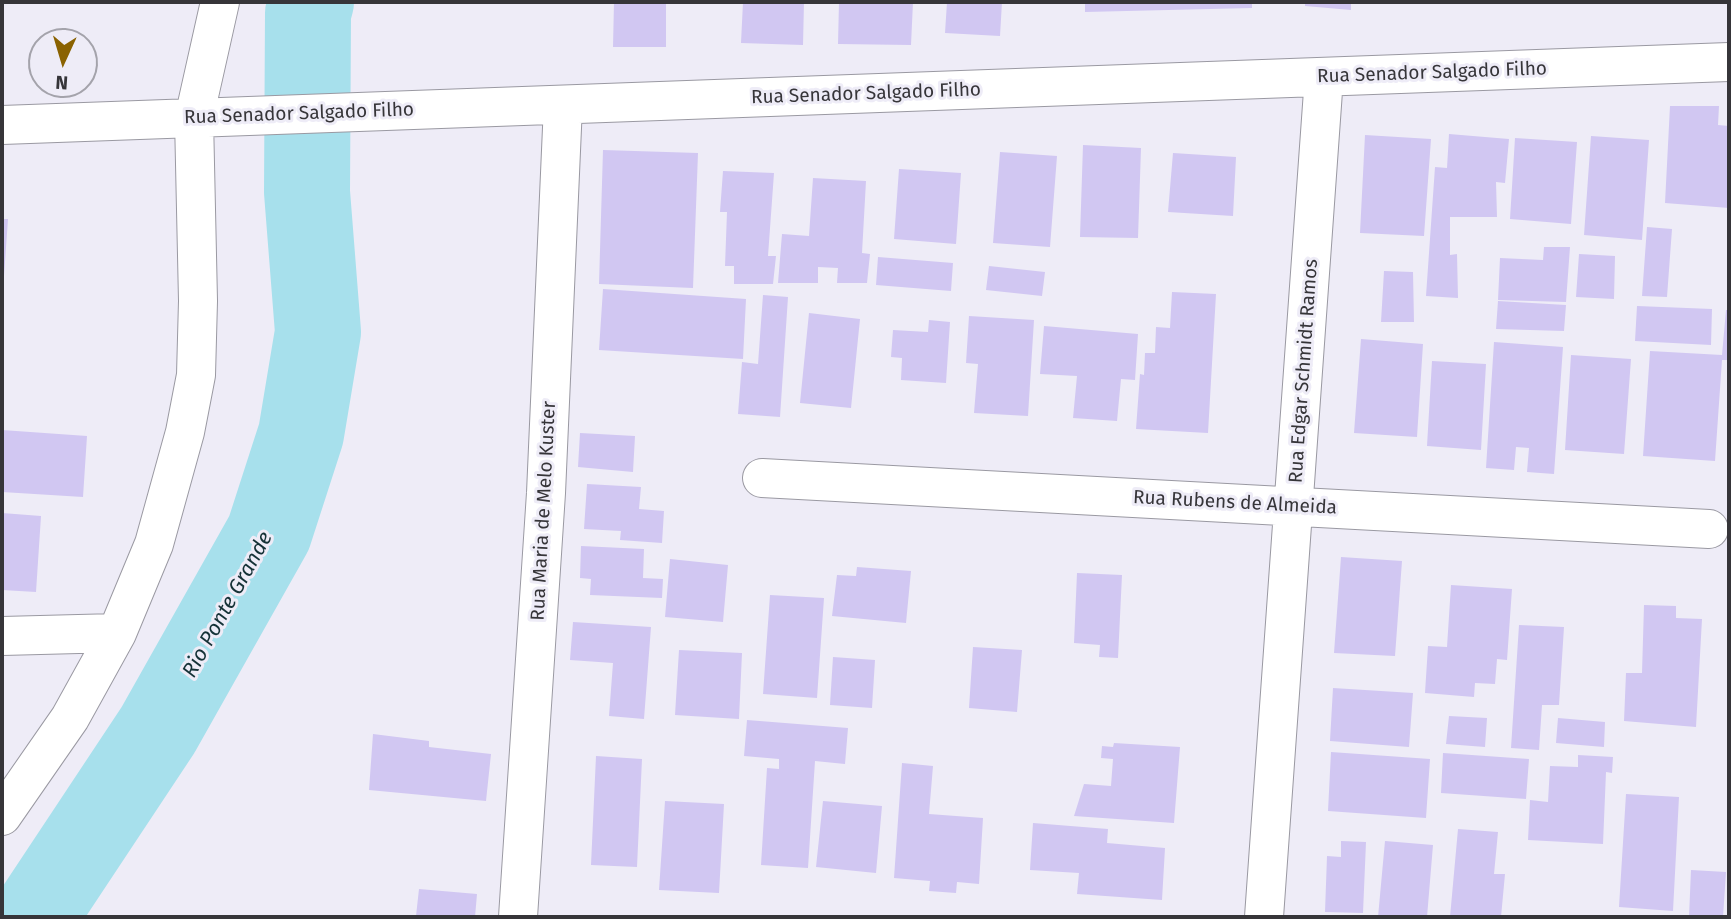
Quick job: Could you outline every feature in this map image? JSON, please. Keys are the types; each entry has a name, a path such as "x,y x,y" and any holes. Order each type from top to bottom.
{"street":[{"path":"2,816 70,718 117,633 155,544 185,432 196,375 198,301 194,118 220,2"},
{"name":"Rua Senador Salgado Filho","path":"2,124 1729,62"},
{"name":"Rua Edgar Schmidt Ramos","path":"1264,917 1324,77"},
{"name":"Rua Maria de Melo Kuster","path":"518,917 546,493 564,105"},
{"name":"Rua Rubens de Almeida","path":"762,478 1709,529"},
{"path":"2,636 117,633"}],"building":[{"path":"614,2 666,2 666,47 613,47"},
{"path":"743,2 804,2 803,45 741,43"},
{"path":"839,2 913,2 911,45 838,44"},
{"path":"947,2 1002,2 1000,36 945,33"},
{"path":"1085,2 1252,2 1252,8 1085,12"},
{"path":"1305,2 1351,2 1351,10 1305,6"},
{"path":"1670,106 1719,106 1718,125 1729,126 1729,208 1665,203"},
{"path":"1449,134 1509,139 1505,183 1496,182 1497,217 1450,217 1450,255 1457,254 1458,298 1426,296 1435,167 1447,168"},
{"path":"1365,135 1431,139 1424,236 1360,233"},
{"path":"1591,136 1649,140 1642,240 1584,235"},
{"path":"1515,138 1577,142 1571,224 1510,219"},
{"path":"1083,145 1141,148 1138,238 1080,237"},
{"path":"603,150 698,153 693,288 599,284"},
{"path":"1000,152 1057,156 1050,247 993,243"},
{"path":"1173,153 1236,157 1233,216 1168,212"},
{"path":"899,169 961,173 956,244 894,239"},
{"path":"723,171 774,173 768,256 776,256 773,284 734,284 734,266 725,266 727,212 720,212"},
{"path":"813,178 866,181 862,253 870,254 867,283 837,283 838,268 818,267 818,283 778,283 782,234 809,236"},
{"path":"2,219 8,219 4,276 2,276"},
{"path":"1647,227 1672,229 1667,297 1642,296"},
{"path":"1544,247 1570,247 1566,302 1498,300 1500,258 1543,260"},
{"path":"1579,254 1615,256 1614,299 1576,297"},
{"path":"878,257 953,263 951,291 876,285"},
{"path":"989,266 1045,272 1042,296 986,290"},
{"path":"1384,271 1413,272 1414,322 1381,322"},
{"path":"603,289 746,299 743,359 599,350"},
{"path":"1172,292 1216,294 1208,433 1136,429 1140,374 1144,375 1145,353 1155,353 1156,327 1170,328"},
{"path":"763,295 788,297 780,417 738,414 742,362 758,364"},
{"path":"1498,301 1566,305 1564,331 1496,329"},
{"path":"1637,306 1712,309 1711,345 1635,341"},
{"path":"1726,310 1729,310 1729,360 1722,360 1715,461 1643,456 1650,351 1722,355"},
{"path":"809,313 860,319 851,408 800,403"},
{"path":"969,316 1034,320 1028,416 974,413 978,364 966,363"},
{"path":"929,320 950,322 946,383 901,380 902,358 891,357 893,330 928,332"},
{"path":"1044,326 1138,334 1135,380 1121,379 1117,421 1073,418 1077,376 1040,374"},
{"path":"1361,339 1423,344 1417,437 1354,433"},
{"path":"1494,342 1563,347 1554,474 1527,472 1529,448 1516,447 1514,470 1486,468"},
{"path":"1571,355 1631,359 1624,454 1565,450"},
{"path":"1432,361 1486,364 1481,450 1427,446"},
{"path":"2,430 87,436 83,497 2,492"},
{"path":"580,433 635,436 633,472 578,467"},
{"path":"587,484 641,487 639,509 664,511 662,543 620,540 621,531 584,529"},
{"path":"2,513 41,516 36,592 2,590"},
{"path":"581,546 644,549 643,578 663,579 662,598 590,595 591,579 580,578"},
{"path":"1341,557 1402,561 1395,656 1334,653"},
{"path":"670,559 728,565 723,622 665,617"},
{"path":"857,567 911,571 906,623 832,616 837,575 856,576"},
{"path":"1077,573 1122,575 1118,658 1099,657 1100,645 1074,643"},
{"path":"1451,585 1512,589 1507,660 1497,659 1495,684 1475,683 1474,697 1425,693 1428,646 1447,647"},
{"path":"770,595 824,598 817,698 763,694"},
{"path":"1644,605 1676,606 1676,618 1702,619 1696,727 1624,721 1626,673 1642,673"},
{"path":"573,622 651,627 644,719 609,716 613,663 570,660"},
{"path":"1519,625 1564,627 1559,705 1542,705 1539,750 1511,748"},
{"path":"973,647 1022,650 1017,712 969,708"},
{"path":"679,650 742,653 739,719 675,715"},
{"path":"833,657 875,660 872,708 830,705"},
{"path":"1333,688 1413,693 1409,747 1330,741"},
{"path":"1449,716 1487,718 1485,747 1446,744"},
{"path":"1558,718 1605,722 1604,747 1556,743"},
{"path":"747,720 848,728 845,764 815,761 808,868 761,865 767,768 779,769 779,759 744,756"},
{"path":"373,734 429,741 429,747 491,754 486,801 369,790"},
{"path":"1114,743 1180,747 1174,823 1074,816 1084,784 1111,786 1113,759 1101,758 1102,746 1113,747"},
{"path":"1331,752 1430,759 1426,818 1328,811"},
{"path":"1443,753 1529,759 1526,799 1441,793"},
{"path":"1578,755 1613,757 1612,773 1606,772 1603,844 1528,840 1530,800 1548,802 1550,766 1578,767"},
{"path":"596,756 642,759 637,867 591,865"},
{"path":"902,763 933,766 929,814 983,818 979,884 957,882 956,893 929,891 930,881 894,878"},
{"path":"1626,794 1679,797 1673,911 1619,907"},
{"path":"665,801 724,804 719,893 659,890"},
{"path":"823,801 882,806 876,873 816,867"},
{"path":"1033,823 1108,829 1107,843 1165,848 1162,900 1077,894 1079,873 1030,870"},
{"path":"1458,829 1498,832 1494,874 1505,874 1501,917 1450,917"},
{"path":"1341,841 1366,842 1363,913 1325,912 1327,856 1341,857"},
{"path":"1385,841 1433,845 1427,917 1378,917"},
{"path":"1691,870 1726,872 1723,917 1689,917"},
{"path":"419,889 477,894 475,917 416,916"}],"waterway":[{"name":"Rio Ponte Grande","path":"34,917 158,730 269,533 301,434 318,332 307,192 308,13 311,2"}]}
